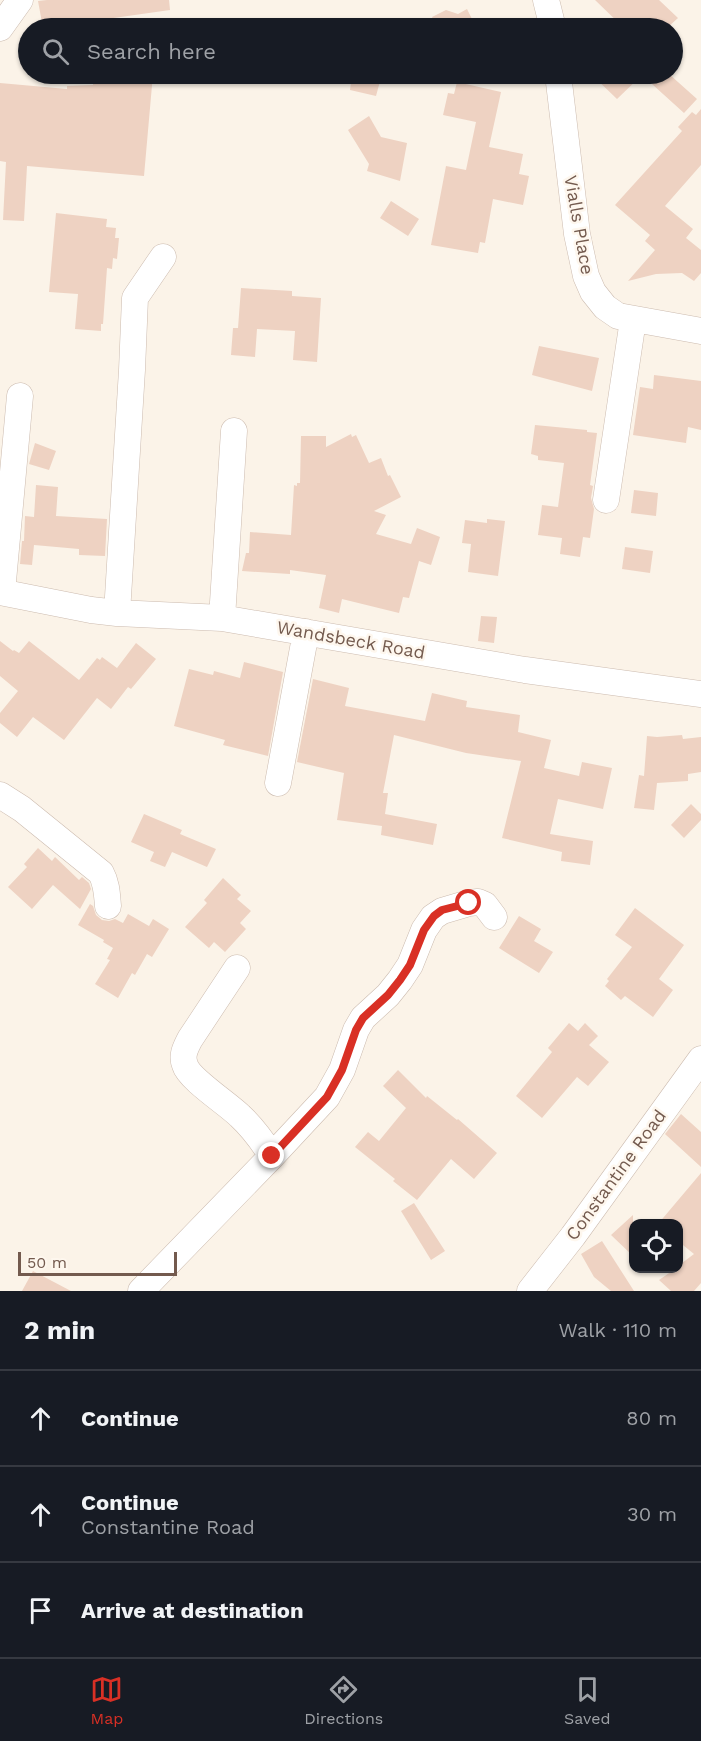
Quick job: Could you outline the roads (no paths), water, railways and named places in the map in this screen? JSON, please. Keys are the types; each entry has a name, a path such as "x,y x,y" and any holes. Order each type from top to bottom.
{"street":[{"path":"0,28 20,0"},
{"path":"546,0 550,18"},
{"name":"Vialls Place","path":"559,84 577,234 586,276 593,292 605,307 618,316 701,331"},
{"path":"117,613 135,298 163,257"},
{"path":"606,500 633,320"},
{"path":"1,592 20,396"},
{"path":"222,618 234,432"},
{"name":"Wandsbeck Road","path":"1,592 91,610 222,618 525,670 701,694"},
{"path":"278,783 306,632"},
{"path":"0,795 22,809 101,873 105,879 108,906"},
{"path":"141,1291 327,1097 342,1070 356,1030 363,1018 388,995 400,980 410,965 424,930 434,916 442,910 478,902 485,905 494,916"},
{"path":"237,968 190,1039 184,1051 185,1068 255,1131 272,1156"},
{"name":"Constantine Road","path":"530,1291 573,1236 700,1060"}]}
